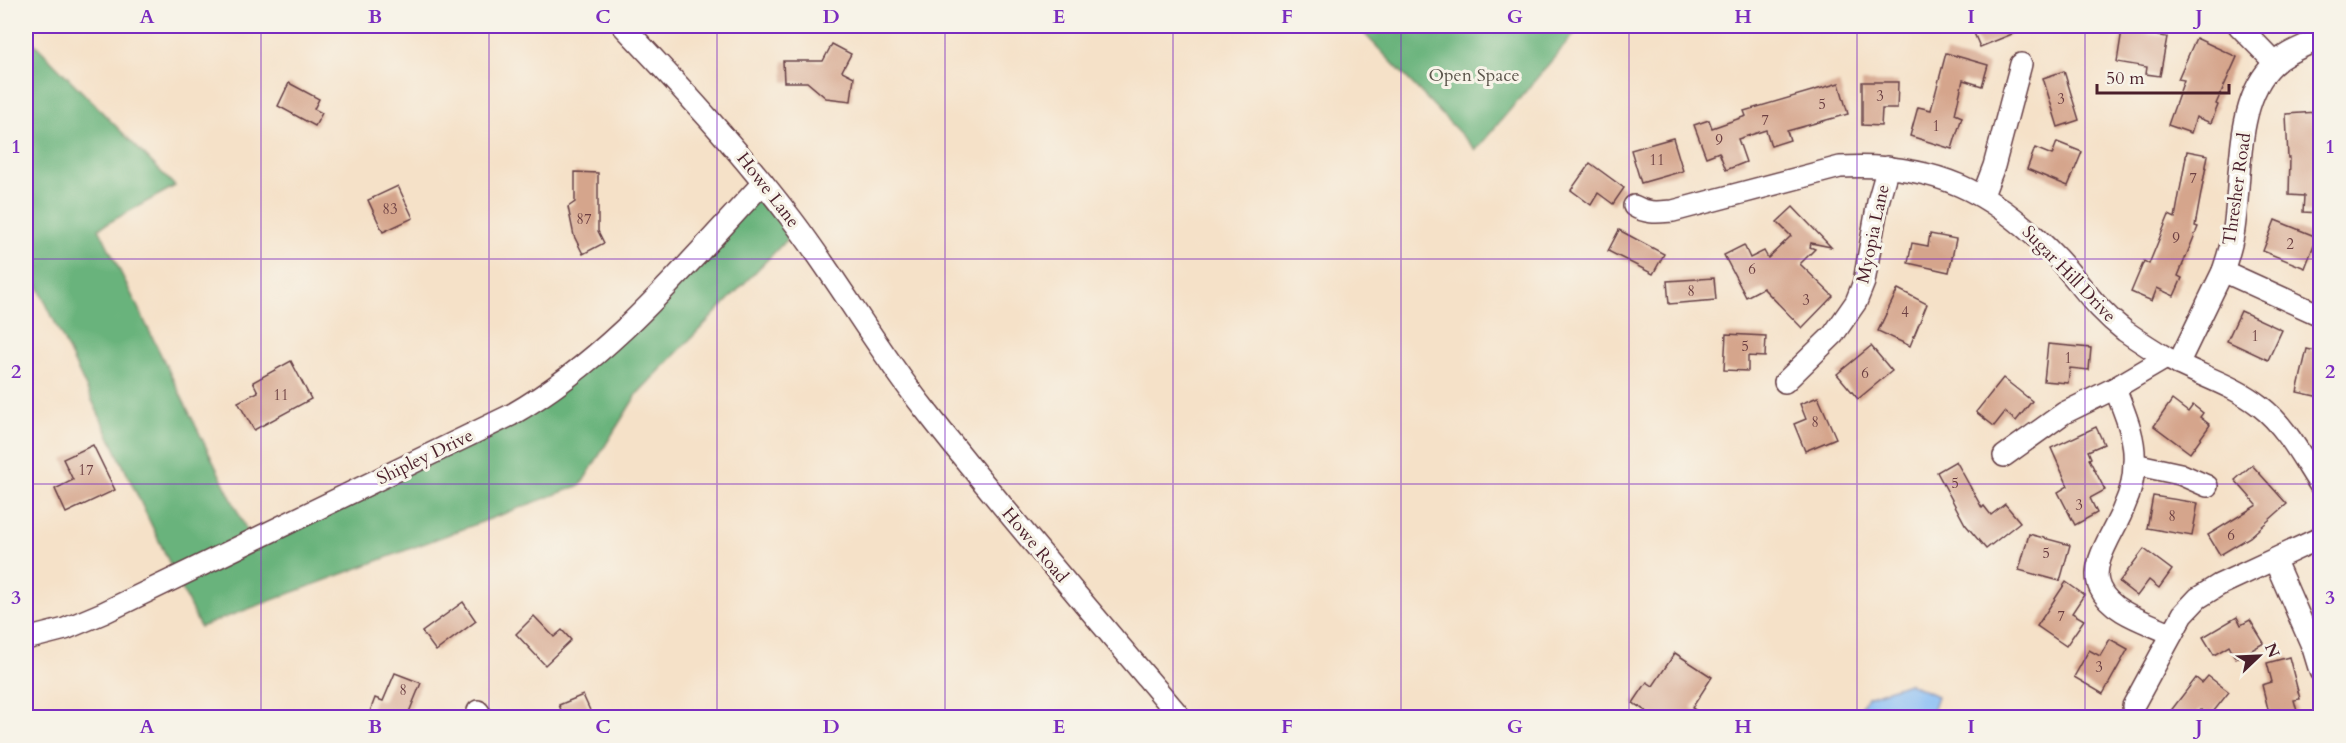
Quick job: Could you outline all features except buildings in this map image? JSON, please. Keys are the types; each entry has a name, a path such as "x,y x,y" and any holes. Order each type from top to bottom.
{"street":[{"name":"Howe Lane","path":"623,26 710,116 763,183 822,261 894,369"},
{"path":"2239,26 2275,63"},
{"name":"Thresher Road","path":"2172,361 2223,271 2233,235 2247,116 2261,80 2275,63 2320,39"},
{"path":"1983,195 1994,166 2021,64"},
{"name":"Sugar Hill Drive","path":"1634,206 1642,211 1653,213 1673,211 1830,169 1867,165 1923,173 1983,195 2031,233 2058,260 2099,310 2172,361 2235,389 2259,405 2286,432 2320,485"},
{"name":"Myopia Lane","path":"1785,382 1833,335 1856,302 1864,282 1878,202 1888,167"},
{"name":"Shipley Drive","path":"26,639 64,629 103,613 547,395 595,357 654,299 763,183"},
{"path":"2223,271 2320,315"},
{"path":"2004,456 2064,413 2172,361"},
{"name":"Howe Road","path":"894,369 1027,535 1181,717"},
{"path":"2115,388 2134,443 2134,464 2126,504 2100,560 2097,575 2100,589 2121,610 2172,634"},
{"path":"2134,464 2180,474 2207,486"},
{"path":"2133,706 2183,614 2198,598 2219,585 2275,561 2320,538"},
{"path":"2275,561 2313,648 2320,671"}],"green space":[{"name":"Open Space","path":"1357,26 1581,26 1476,150"},
{"path":"26,35 175,186 99,228 252,541 547,395 763,183 798,228 637,394 581,485 200,627 31,272 26,268"}],"water":[{"path":"1908,683 1937,696 1930,717 1862,717 1859,711 1867,697"}]}
